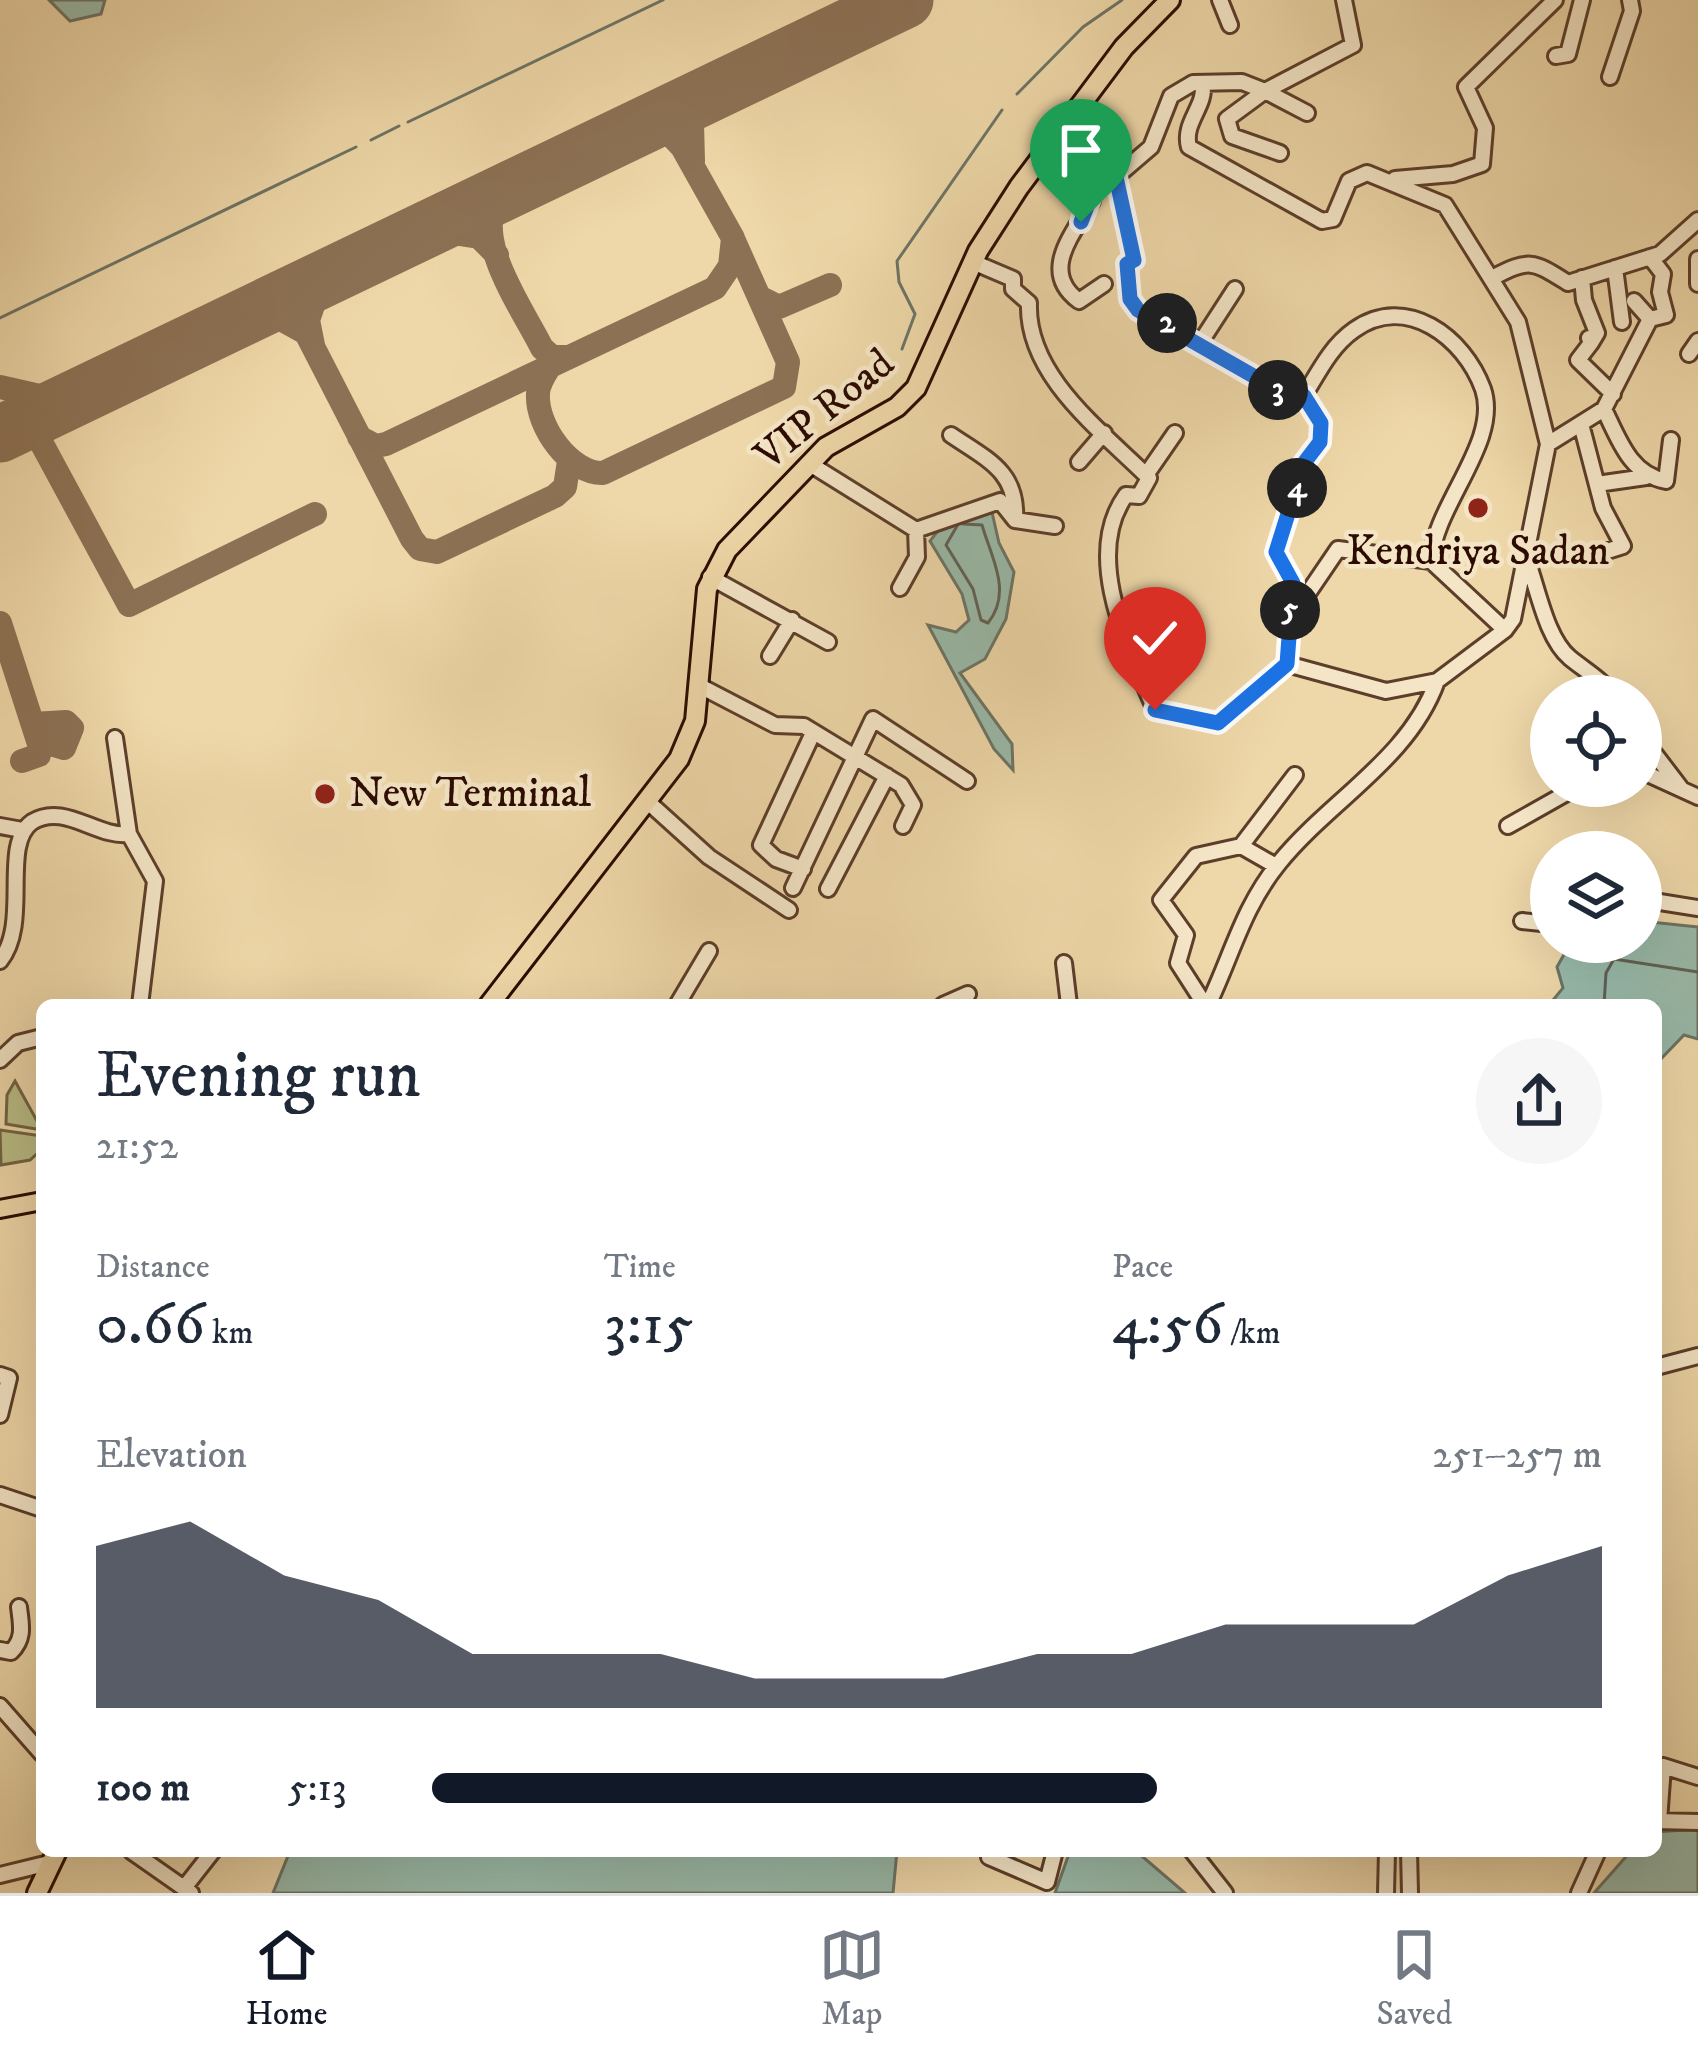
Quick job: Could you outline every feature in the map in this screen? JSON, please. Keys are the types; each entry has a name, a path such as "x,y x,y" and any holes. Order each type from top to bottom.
{"highway":[{"name":"VIP Road","path":"710,578 764,507 810,464 916,388 973,262 1124,47 1170,0"},
{"path":"494,999 679,759 695,721 710,578"},
{"path":"37,1893 53,1857"}],"main road":[{"path":"0,1209 36,1202"}],"street":[{"path":"1220,0 1230,26"},
{"path":"1280,152 1232,136 1227,119 1265,91 1353,45 1344,0"},
{"path":"1391,180 1454,174 1482,164 1485,128 1466,87 1555,0"},
{"path":"1556,56 1568,54 1582,0"},
{"path":"1610,77 1632,11 1630,0"},
{"path":"1051,146 1087,172 1116,177 1151,148 1171,97 1202,83 1242,82 1307,113"},
{"path":"1202,83 1205,94 1186,136 1189,147 1248,184 1322,221 1333,219 1349,181 1367,172 1445,205 1518,322 1548,444 1513,619 1505,630 1437,681 1386,691 1287,664"},
{"path":"1087,172 1092,201 1060,255 1061,273 1069,293 1079,301 1105,284"},
{"path":"1116,177 1134,260 1127,264 1130,299 1138,310 1283,393 1304,396 1321,423 1320,442 1304,463 1276,552 1293,583 1287,664 1218,723 1155,710 1113,613 1108,534 1114,513 1126,495 1138,496 1146,475 1175,433"},
{"path":"1492,278 1521,262 1536,263 1568,283 1650,257 1691,235 1698,220"},
{"path":"1548,444 1604,409 1650,319 1666,315 1660,292 1663,274 1650,257"},
{"path":"1698,259 1698,284"},
{"path":"973,262 1013,280 1013,289 1029,303 1028,329 1061,391 1146,475"},
{"path":"1615,268 1622,322"},
{"path":"1582,278 1584,300 1597,333 1578,360 1613,394"},
{"path":"1200,343 1235,289"},
{"path":"1634,301 1650,319"},
{"path":"1304,396 1329,355 1355,328 1397,314 1436,326 1465,356 1484,391 1487,422 1432,539 1431,561"},
{"path":"1604,409 1646,477"},
{"path":"1581,424 1603,508 1623,546 1604,552"},
{"path":"1079,462 1104,433"},
{"path":"951,435 1008,473 1016,500 1015,520"},
{"path":"1597,484 1646,477 1666,481 1671,440"},
{"path":"810,464 916,530"},
{"path":"916,530 1000,500 1015,520 1055,526"},
{"path":"900,588 917,557 916,530"},
{"path":"1289,621 1338,549 1431,561 1505,630"},
{"path":"1526,555 1555,638 1568,657 1594,675"},
{"path":"710,578 828,642"},
{"path":"770,656 792,620"},
{"path":"1208,999 1238,923 1276,866 1424,718 1437,681"},
{"path":"698,685 775,725 804,726 901,785 913,805 903,826"},
{"path":"793,888 873,719 967,781"},
{"path":"802,869 776,859 761,844 813,733"},
{"path":"115,738 129,834 155,881 141,999"},
{"path":"1662,763 1680,787"},
{"path":"1202,999 1178,963 1186,935 1161,900 1196,856 1241,846 1295,775"},
{"path":"828,889 887,776"},
{"path":"1662,780 1698,797"},
{"path":"647,801 709,857 789,910"},
{"path":"1508,826 1542,807"},
{"path":"0,961 16,929 14,850 22,830 36,819 60,817 107,837 129,834"},
{"path":"0,826 22,830"},
{"path":"1241,846 1276,866"},
{"path":"1662,902 1698,908"},
{"path":"1522,921 1530,922"},
{"path":"681,999 709,951"},
{"path":"1064,962 1068,999"},
{"path":"957,999 968,994"},
{"path":"0,1060 18,1043 36,1038"},
{"path":"1662,1365 1698,1356"},
{"path":"0,1375 9,1378 0,1415"},
{"path":"0,1495 36,1507"},
{"path":"0,1650 11,1652 18,1645 22,1633 19,1606"},
{"path":"3,1714 36,1748"},
{"path":"1662,1775 1663,1766 1698,1777"},
{"path":"1662,1821 1698,1822"},
{"path":"0,1875 53,1857"},
{"path":"140,1857 188,1891 209,1857"},
{"path":"988,1857 1046,1888 1054,1857"},
{"path":"1197,1857 1225,1893"},
{"path":"1386,1893 1388,1857"},
{"path":"1408,1857 1410,1893"},
{"path":"1579,1893 1595,1857"}],"green space":[{"path":"15,1081 36,1119 36,1129 6,1124 7,1095"},
{"path":"0,1130 36,1135 36,1154 30,1160 1,1165"}],"water":[{"path":"49,0 105,0 101,14 70,21"},
{"path":"991,508 999,543 1014,572 1006,619 985,659 960,673 1012,744 1013,770 994,749 928,625 956,632 969,620 962,594 930,541 951,514"},
{"path":"1662,923 1698,927 1698,1039 1684,1035 1662,1058 1662,999 1554,999 1563,988 1559,963 1662,963"},
{"path":"1698,1829 1698,1893 1594,1893 1626,1857 1662,1857 1662,1832"},
{"path":"288,1857 896,1857 893,1893 273,1893"},
{"path":"1068,1857 1143,1857 1185,1893 1055,1893"}],"waterway":[{"path":"408,122 663,0"},
{"path":"1017,94 1083,27 1122,0"},
{"path":"902,349 915,314 899,282 897,261 1002,110"},
{"path":"371,140 399,126"},
{"path":"0,318 356,147"}],"taxiway":[{"path":"693,161 692,123 707,95"},
{"path":"359,437 376,446 386,444 715,288 730,266 733,238 682,147 667,131 644,125"},
{"path":"501,194 491,230 502,272 542,348 552,357 568,357"},
{"path":"427,229 479,237 497,255"},
{"path":"550,366 538,394 549,434 579,466 603,473 784,387 788,362 734,241"},
{"path":"313,345 308,320 322,279"},
{"path":"759,297 779,307 830,285"},
{"path":"261,308 306,333 420,549 437,552 555,496 565,487 569,461"},
{"path":"0,387 66,402"},
{"path":"29,420 129,605 315,514"},
{"path":"0,623 40,747 39,755 22,761"},
{"path":"33,724 66,722 72,728 64,748 38,740"}],"runway":[{"path":"0,434 905,0"}],"place":[{"name":"Kendriya Sadan","path":"1478,508"},
{"name":"New Terminal","path":"325,794"}],"route":[{"path":"1081,222 1094,188 1087,172 1116,177 1134,260 1127,264 1130,299 1138,310 1283,393 1304,396 1321,423 1320,442 1304,463 1276,552 1293,583 1287,664 1218,723 1155,710"}]}
